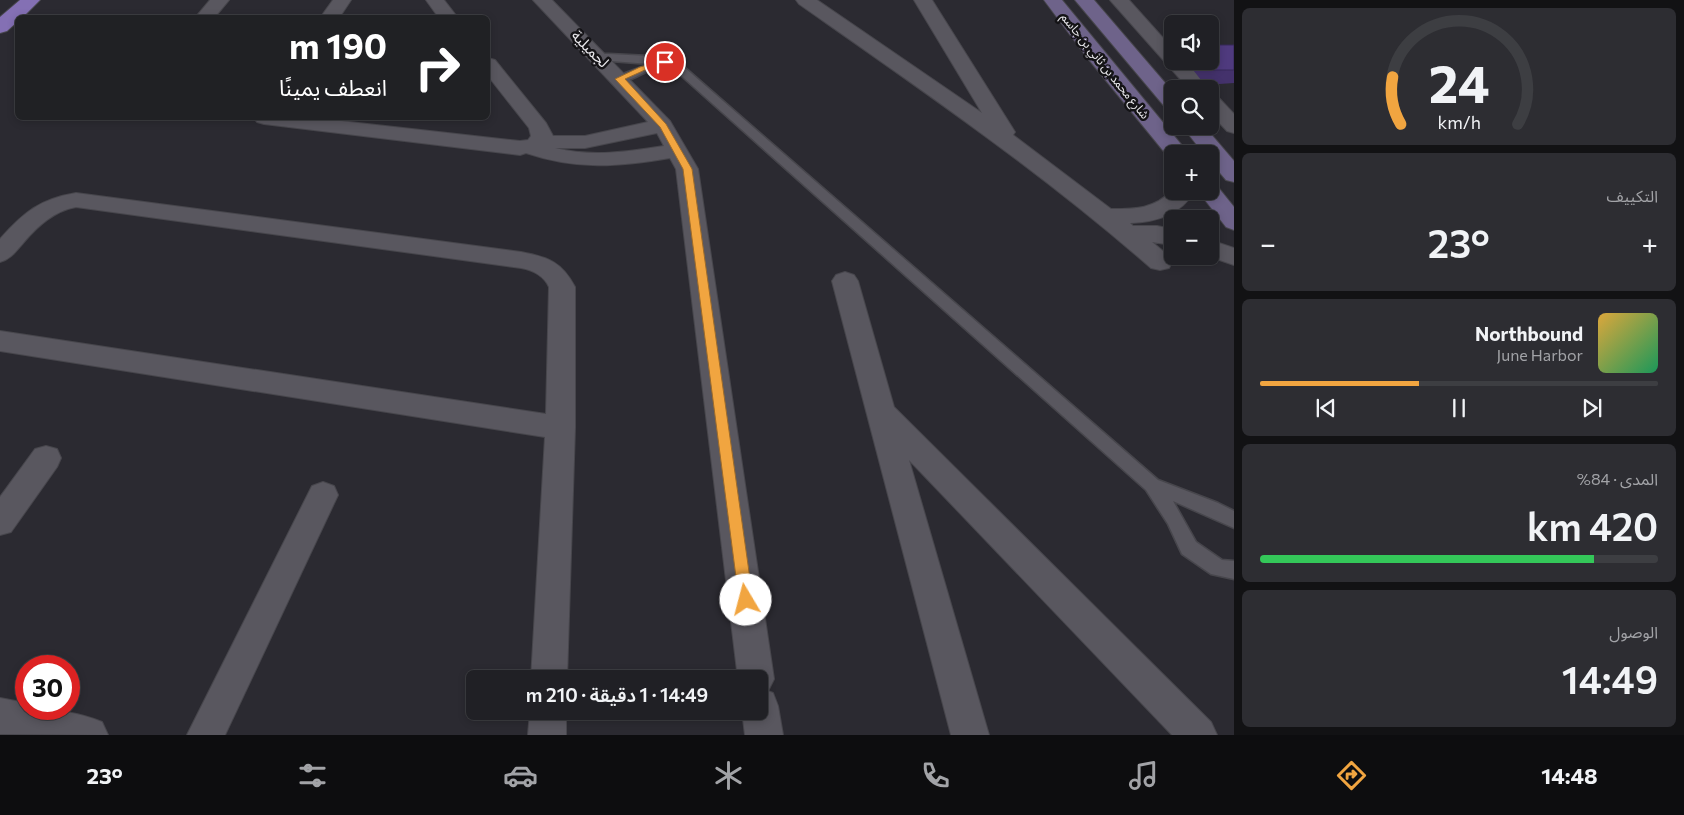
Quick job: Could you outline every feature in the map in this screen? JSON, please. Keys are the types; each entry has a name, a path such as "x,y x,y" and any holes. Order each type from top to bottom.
{"main road":[{"path":"0,8 10,0"},
{"path":"0,27 31,0"},
{"name":"شارع محمد بن ثاني بن جاسم","path":"1053,0 1092,52 1170,145"},
{"name":"شارع محمد بن ثاني بن جاسم","path":"1084,0 1164,94"},
{"path":"1200,135 1234,176"},
{"path":"1216,200 1234,222"}],"street":[{"path":"207,15 220,0"},
{"path":"331,15 342,0"},
{"path":"435,0 447,15"},
{"name":"لجميلية","path":"542,0 663,125 687,169 755,670"},
{"path":"805,0 1010,142 1108,216 1160,262"},
{"path":"923,0 1010,142"},
{"path":"1119,0 1164,49"},
{"path":"490,66 539,127 542,136 534,144"},
{"path":"1183,70 1192,80"},
{"path":"1219,110 1234,127"},
{"path":"281,120 512,147 585,142 663,125"},
{"path":"534,144 554,156 595,162 677,150"},
{"path":"0,254 37,214 54,204 76,200 536,262 549,268 558,277 562,287 560,428 550,670"},
{"path":"1108,216 1156,214 1174,200"},
{"path":"1129,234 1164,235"},
{"path":"1219,251 1234,257"},
{"path":"845,281 970,735"},
{"path":"0,341 560,428"},
{"path":"881,413 1198,735"},
{"path":"0,522 46,458"},
{"path":"206,735 323,495"},
{"path":"547,735 548,720"},
{"path":"762,720 764,735"},
{"path":"16,725 82,734"}],"lane":[{"path":"598,58 638,57 665,62 680,69 1152,485 1175,519 1189,548 1218,568 1234,570"},
{"path":"619,79 665,62"},
{"path":"1152,485 1210,508 1234,520"}],"building":[{"path":"1219,45 1234,45 1234,70 1219,70"}],"route":[{"path":"665,62 619,79 663,125 687,169 746,600"}]}
